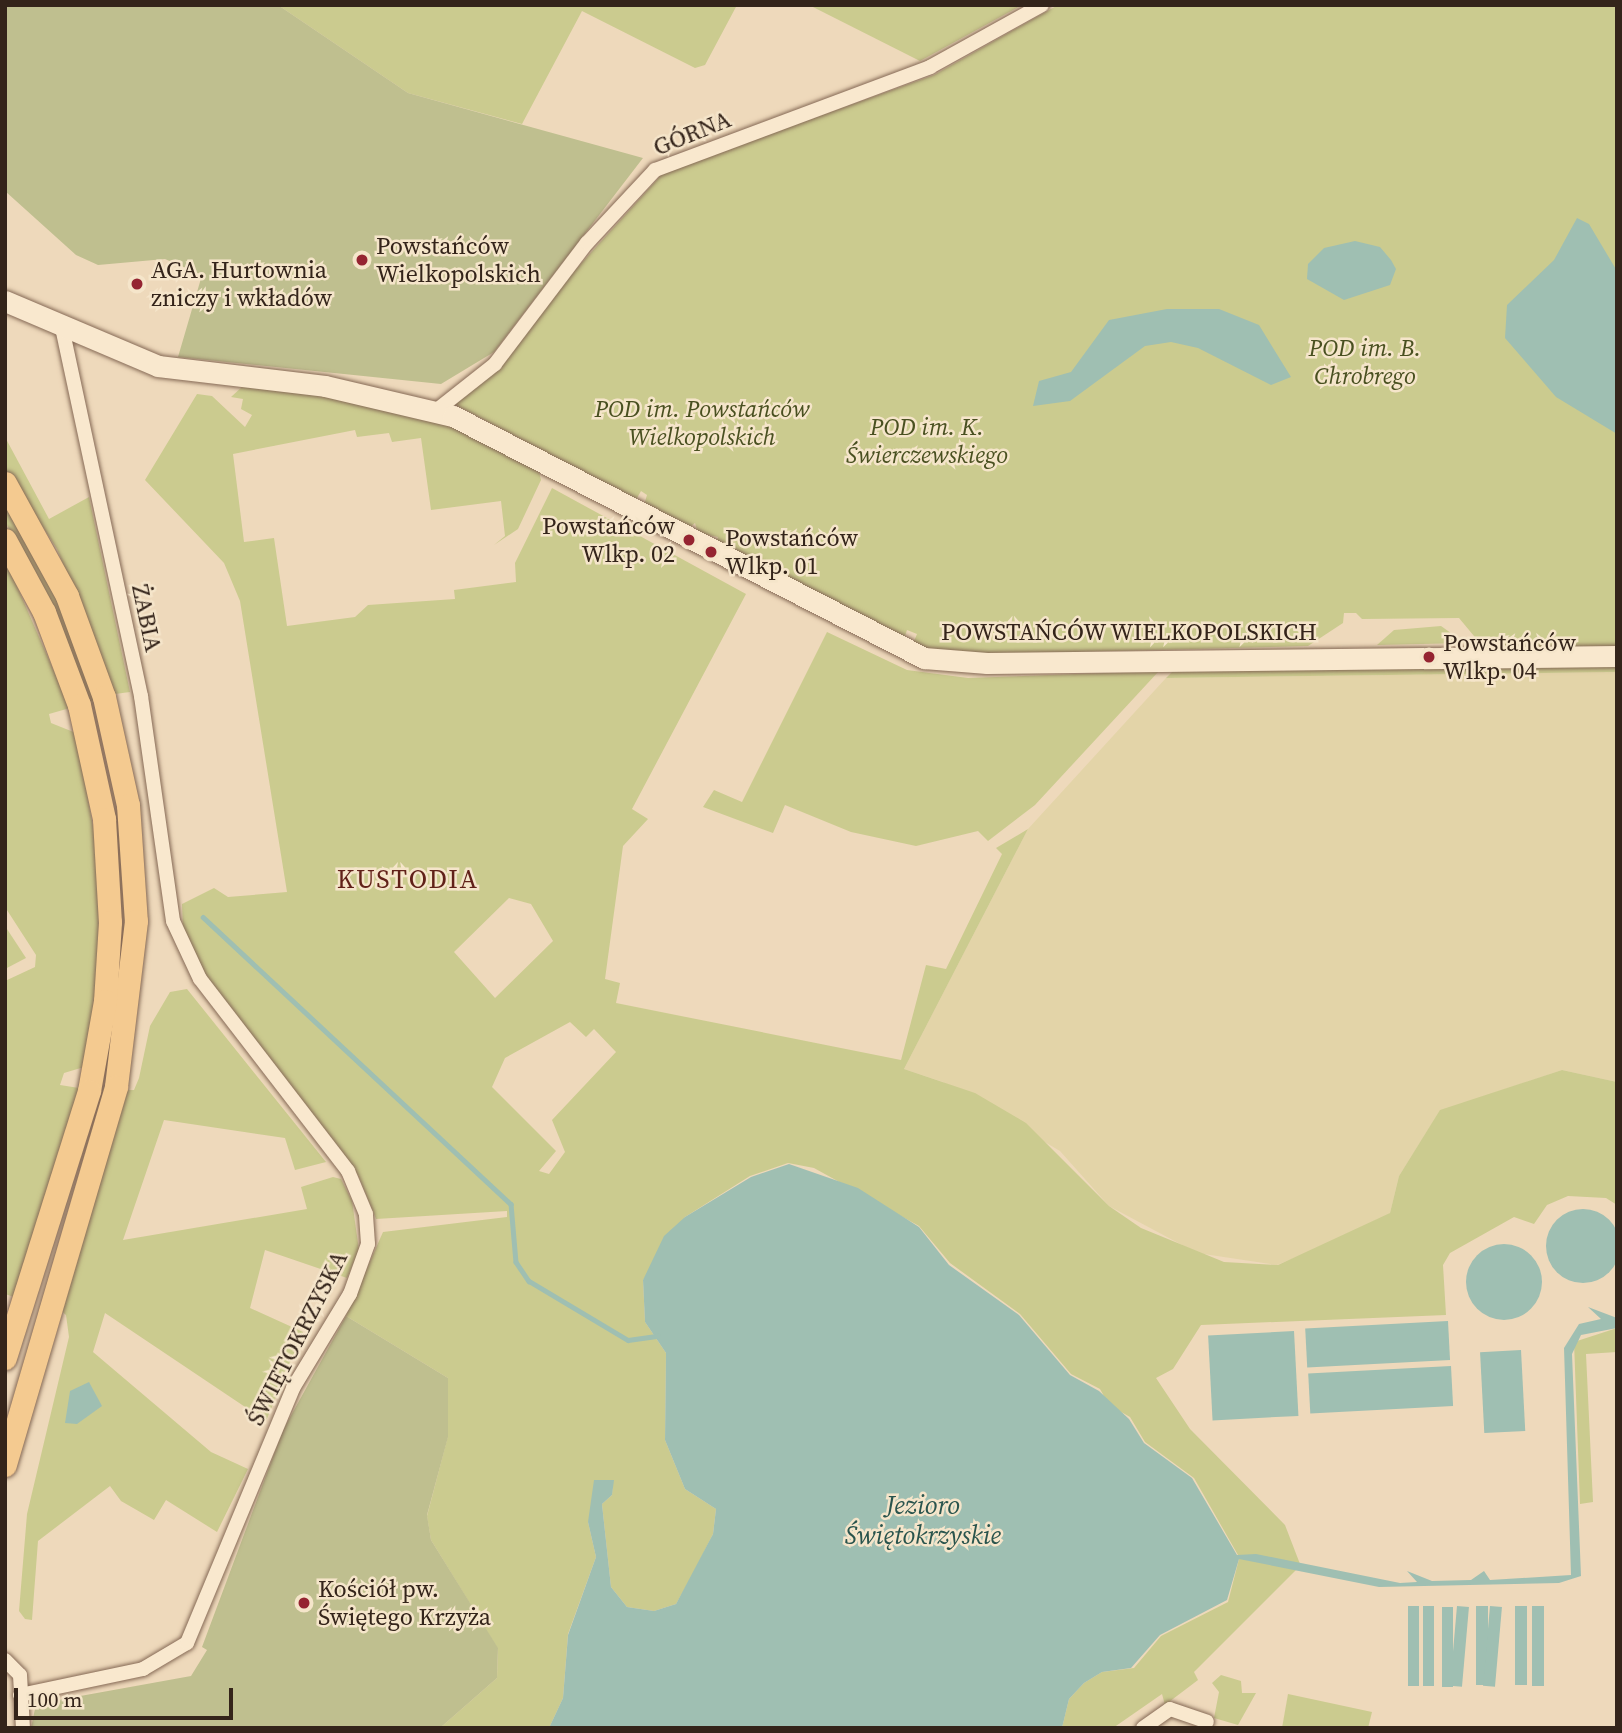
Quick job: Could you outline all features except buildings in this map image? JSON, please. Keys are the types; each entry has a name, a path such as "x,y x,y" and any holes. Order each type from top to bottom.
{"main road":[{"path":"5,483 67,596 104,697 127,797 136,896 131,1001 116,1087 49,1306 5,1465"},
{"path":"5,540 44,612 79,705 101,799 110,907 105,1001 89,1091 5,1358"}],"street":[{"name":"GÓRNA","path":"437,410 495,364 587,243 655,170 930,67 1042,5"},
{"name":"POWSTAŃCÓW WIELKOPOLSKICH","path":"5,301 62,327 185,373 325,386 437,410 924,658 987,663 1617,656"},
{"name":"ŻABIA","path":"62,327 141,696 173,921"},
{"name":"ŚWIĘTOKRZYSKA","path":"20,1695 143,1669 187,1643 288,1398 351,1294 368,1244 366,1214 348,1171 200,979 173,921"},
{"path":"5,1660 17,1669 23,1728"},
{"path":"1143,1728 1170,1709 1207,1722"}],"shaded area":[{"path":"1617,672 1617,1082 1562,1070 1440,1111 1399,1176 1390,1213 1378,1223 1277,1265 1197,1253 1109,1206 1060,1151 943,1082 904,1069 1028,829 1166,678"}],"green space":[{"path":"5,5 278,5 408,93 643,158 494,352 441,384 178,357 202,275 165,259 98,265 76,255 5,191"},
{"path":"278,5 737,5 705,65 695,68 582,11 522,124 408,93"},
{"path":"809,5 1022,5 920,61"},
{"path":"1058,5 1617,5 1617,646 1484,648 1459,618 1362,619 1356,613 1344,613 1343,623 1308,646 957,655 912,646 917,634 907,630 903,642 716,543 718,537 698,533 695,523 689,528 644,505 647,495 641,491 636,500 454,404 664,172 934,75"},
{"path":"243,386 388,405 444,421 539,472 541,480 518,529 494,545 505,536 501,501 431,510 421,438 392,442 389,433 357,437 355,430 233,454 244,542 274,538 287,626 355,617 368,605 455,599 454,590 516,582 515,563 552,488 746,594 632,809 648,819 623,846 605,979 620,983 616,1003 901,1060 926,965 946,969 1002,854 996,848 1028,829 904,1069 975,1093 1026,1123 1109,1206 1141,1228 1224,1262 1278,1265 1390,1213 1399,1176 1440,1110 1562,1070 1617,1082 1617,1205 1606,1198 1568,1196 1547,1205 1534,1224 1514,1217 1450,1253 1443,1265 1446,1315 1201,1325 1173,1369 1156,1378 1190,1429 1285,1525 1300,1564 1238,1555 1194,1478 1145,1442 1130,1417 1109,1405 1100,1389 1071,1374 1020,1314 950,1263 919,1226 814,1168 788,1163 750,1176 685,1217 643,1280 645,1322 666,1353 665,1440 685,1489 716,1509 713,1534 694,1572 676,1604 654,1611 627,1607 611,1587 602,1504 612,1495 613,1480 588,1522 596,1557 568,1634 563,1698 549,1728 440,1728 497,1678 498,1649 431,1540 427,1516 448,1436 448,1378 346,1316 383,1232 507,1217 507,1211 376,1219 358,1175 202,970 183,930 182,904 214,888 228,897 287,892 240,601 224,563 145,480 197,394 212,396 245,427 252,415 241,409 243,399 231,397","holes":["509,898 531,904 553,941 495,998 454,952","570,1022 586,1037 594,1029 616,1052 552,1120 565,1152 549,1174 539,1171 556,1151 492,1087 505,1058"]},
{"path":"5,437 49,519 89,497 130,692 115,694 57,549 5,468"},
{"path":"5,500 61,604 96,700 88,702 33,568 5,522"},
{"path":"5,559 70,708 49,714 51,723 76,733 97,849 100,960 84,1067 64,1073 60,1085 79,1088 14,1297 5,1294 5,981 35,967 36,955 5,907"},
{"path":"1441,626 1465,643 1377,645 1394,630"},
{"path":"827,632 907,670 968,678 1159,671 1035,805 988,841 978,831 916,846 851,832 785,805 773,833 703,807 714,790 742,802"},
{"path":"1617,664 1617,672 1166,678 1177,667"},
{"path":"5,926 26,958 5,969"},
{"path":"187,989 326,1162 295,1170 285,1138 164,1120 123,1240 307,1209 301,1187 333,1177 341,1179 352,1201 359,1250 347,1278 265,1250 250,1308 303,1332 266,1421 105,1313 93,1352 211,1452 248,1469 217,1532 166,1500 154,1520 121,1501 110,1486 38,1541 32,1620 25,1619 19,1611 27,1514 69,1337 66,1315 59,1309 127,1090 134,1090 139,1078 150,1026 170,992"},
{"path":"346,1316 448,1378 448,1437 427,1515 431,1540 498,1648 497,1678 440,1728 31,1728 36,1704 191,1676 207,1650 202,1647 283,1430"},
{"path":"1617,1328 1617,1352 1586,1354 1593,1502 1580,1504 1574,1342"},
{"path":"1256,1558 1299,1567 1194,1672 1198,1680 1165,1705 1162,1694 1113,1728 1062,1728 1069,1699 1084,1683 1102,1672 1134,1668 1161,1636 1228,1602 1239,1559"},
{"path":"1221,1675 1241,1681 1242,1693 1256,1693 1238,1725 1214,1718 1219,1692 1212,1683"},
{"path":"1288,1694 1372,1712 1368,1728 1282,1728"}],"water":[{"path":"1577,218 1589,224 1617,271 1617,434 1556,397 1505,338 1507,305 1554,260"},
{"path":"1355,241 1380,247 1391,260 1396,269 1390,285 1344,300 1307,279 1308,264 1324,248"},
{"path":"1167,309 1219,309 1259,325 1291,377 1271,385 1198,348 1171,342 1145,346 1070,401 1033,406 1039,381 1071,372 1109,320"},
{"name":"Jezioro Świętokrzyskie","path":"789,1164 858,1188 919,1227 949,1265 1019,1315 1070,1375 1099,1391 1129,1419 1144,1443 1192,1478 1237,1555 1256,1554 1400,1583 1417,1582 1407,1571 1432,1581 1471,1580 1484,1571 1490,1580 1571,1575 1564,1348 1579,1324 1601,1319 1588,1307 1617,1318 1617,1328 1581,1335 1572,1354 1581,1576 1559,1583 1379,1587 1239,1559 1227,1600 1160,1635 1131,1668 1102,1672 1084,1683 1069,1699 1062,1728 549,1728 563,1698 568,1635 596,1557 588,1522 594,1480 614,1480 612,1495 602,1504 611,1587 627,1607 654,1611 676,1604 713,1534 716,1509 685,1489 665,1440 666,1353 645,1322 643,1280 664,1236 685,1217 751,1177"},
{"path":"1576,1209 1590,1209 1604,1215 1614,1225 1620,1246 1614,1267 1604,1277 1590,1283 1576,1283 1562,1277 1552,1267 1546,1253 1546,1239 1552,1225 1562,1215"},
{"path":"1504,1244 1519,1247 1531,1255 1539,1267 1542,1282 1539,1297 1531,1309 1519,1317 1504,1320 1489,1317 1477,1309 1469,1297 1466,1282 1469,1267 1477,1255 1489,1247"},
{"path":"1448,1321 1450,1360 1307,1367 1305,1328"},
{"path":"1294,1331 1298,1416 1213,1420 1208,1336"},
{"path":"1521,1350 1525,1431 1484,1433 1480,1352"},
{"path":"1451,1366 1453,1406 1310,1413 1308,1373"},
{"path":"89,1382 102,1406 77,1424 65,1423 70,1391"},
{"path":"1408,1606 1419,1606 1419,1686 1408,1686"},
{"path":"1423,1606 1434,1606 1434,1686 1423,1686"},
{"path":"1457,1606 1469,1607 1462,1687 1450,1686"},
{"path":"1476,1606 1488,1606 1488,1685 1476,1685"},
{"path":"1490,1606 1502,1607 1495,1687 1483,1686"},
{"path":"1515,1606 1527,1606 1527,1685 1515,1685"},
{"path":"1532,1606 1544,1606 1544,1686 1532,1686"},
{"path":"1442,1607 1453,1607 1453,1687 1442,1687"}],"waterway":[{"path":"203,917 511,1204 516,1262 529,1281 628,1340 658,1336"}],"place":[{"name":"Powstańców Wielkopolskich","path":"362,260"},
{"name":"AGA. Hurtownia zniczy i wkładów","path":"137,284"},
{"name":"Powstańców Wlkp. 02","path":"689,540"},
{"name":"Powstańców Wlkp. 01","path":"711,552"},
{"name":"Powstańców Wlkp. 04","path":"1429,657"},
{"name":"Kościół pw. Świętego Krzyża","path":"304,1603"}],"district":[{"name":"KUSTODIA","path":"408,880"}],"park label":[{"name":"POD im. B. Chrobrego","path":"1365,362"},
{"name":"POD im. Powstańców Wielkopolskich","path":"702,423"},
{"name":"POD im. K. Świerczewskiego","path":"927,441"}]}
